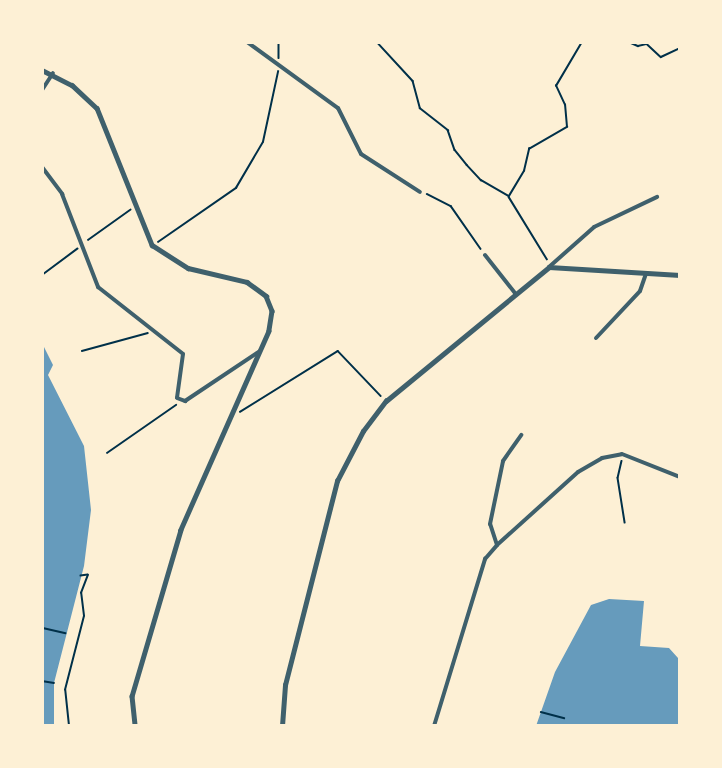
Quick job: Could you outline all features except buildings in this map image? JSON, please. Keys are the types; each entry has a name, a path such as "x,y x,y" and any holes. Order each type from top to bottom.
{"street":[{"path":"247,42 338,108 361,154 420,192"},
{"path":"42,70 53,73 97,108 117,150 135,206 152,245 188,268 247,282 266,296 272,311 269,331 261,351 181,530 132,696 135,726"},
{"path":"42,90 53,73"},
{"path":"42,167 62,194 99,287 183,354 179,399 185,401 261,351"},
{"path":"282,726 285,685 337,481 363,431 386,401 594,227 657,196"},
{"path":"485,255 515,293"},
{"path":"550,265 680,275"},
{"path":"596,338 640,291 646,274"},
{"path":"497,545 490,524 503,461 521,435"},
{"path":"434,726 485,559 497,545 578,472 602,458 623,454 680,477"}],"path":[{"path":"152,245 236,188 263,142 279,65 279,42"},
{"path":"377,42 413,81 420,108 448,130 455,150 467,165 481,180 509,196 550,265"},
{"path":"509,196 524,171 529,149 567,127 565,105 556,86 582,42"},
{"path":"629,42 638,46 647,44 661,57 680,48"},
{"path":"420,192 451,206 485,255"},
{"path":"42,275 135,206"},
{"path":"82,351 155,332"},
{"path":"229,419 338,351 386,401"},
{"path":"107,453 176,406 179,399"},
{"path":"623,454 618,478 625,522"},
{"path":"69,726 65,690 84,616 81,593 87,575 81,576"},
{"path":"43,628 65,633"},
{"path":"42,681 54,683"},
{"path":"541,712 564,718"}],"water":[{"path":"42,343 53,365 48,375 84,446 91,510 84,566 54,683 54,726 42,726"},
{"path":"609,599 644,601 640,646 669,648 678,658 680,726 536,726 555,672 591,605"}]}
